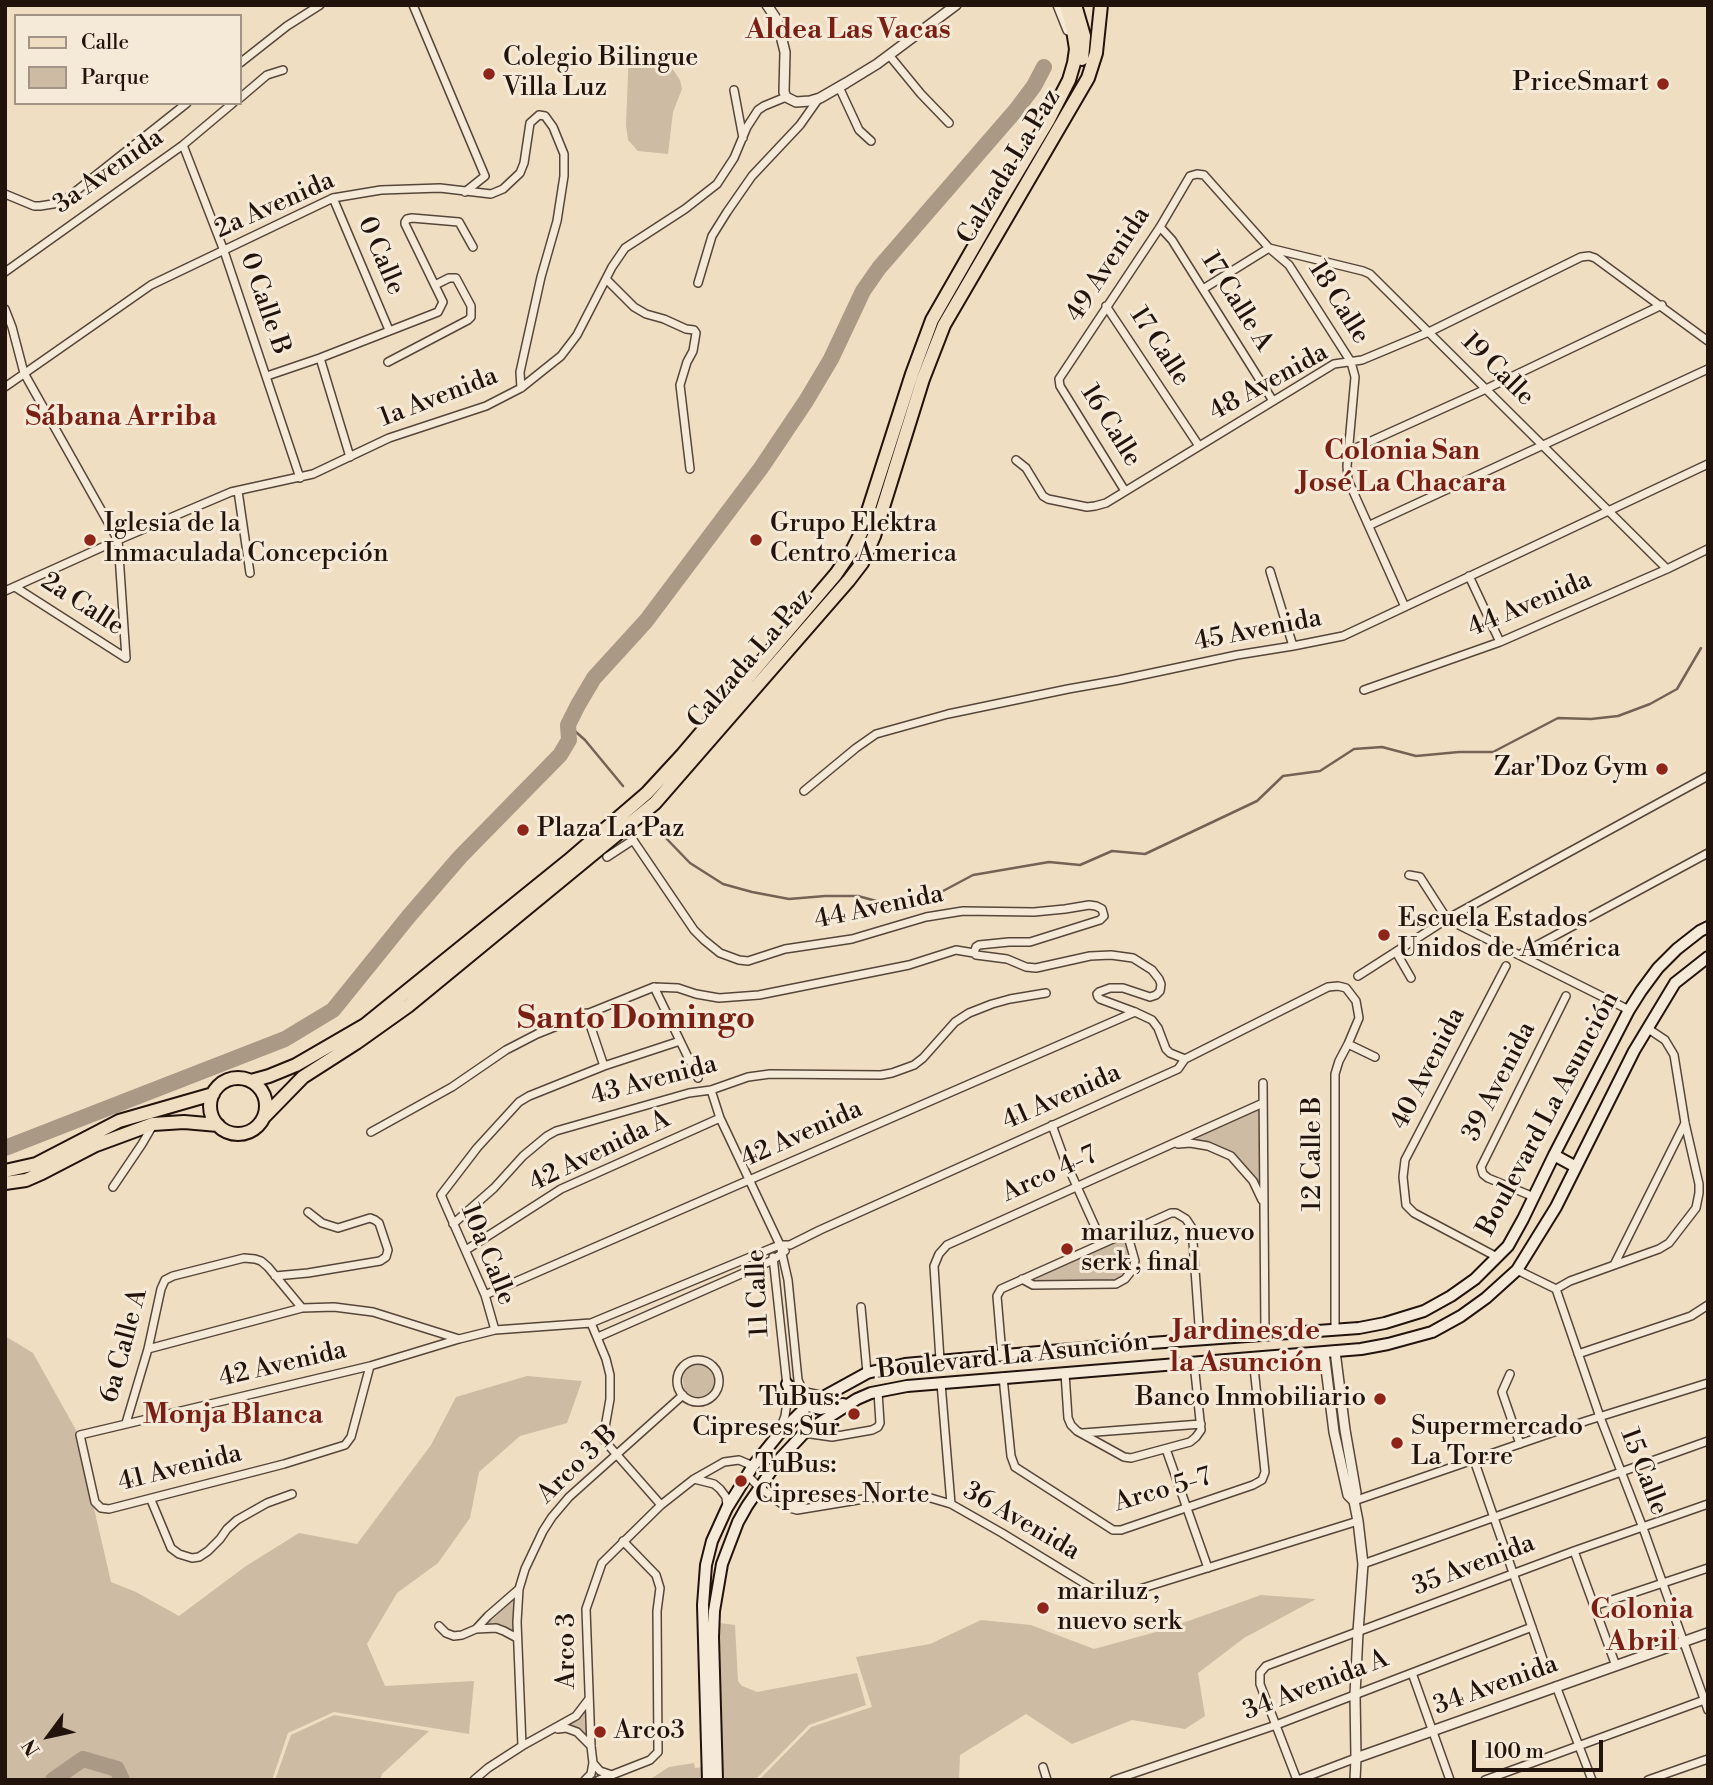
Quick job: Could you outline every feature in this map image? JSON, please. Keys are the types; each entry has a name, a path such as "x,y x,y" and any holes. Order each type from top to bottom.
{"main road":[{"name":"Calzada La Paz","path":"251,1081 296,1065 365,1025 648,793 822,592 853,549 861,533 932,320 1069,80 1076,49 1066,5"},
{"path":"1069,80 1082,66 1084,50 1084,36 1075,5"},
{"name":"Calzada La Paz","path":"264,1117 303,1077 356,1044 408,1006 655,803 862,563 874,536 937,339 1084,86 1093,67 1101,5"},
{"name":"Boulevard La Asunción","path":"712,1754 703,1605 706,1565 712,1541 727,1508 750,1470 778,1435 807,1406 867,1373 905,1364 1335,1330 1385,1323 1424,1311 1475,1279 1508,1246 1629,1010 1658,968 1676,949 1708,927"},
{"name":"Boulevard La Asunción","path":"712,1754 714,1611 722,1564 738,1522 759,1487 804,1433 857,1399 907,1385 1330,1352 1388,1344 1432,1332 1486,1298 1517,1270 1556,1207 1634,1051 1675,982 1708,957"},
{"path":"1615,1041 1634,1051"},
{"path":"5,1183 42,1174 96,1145 153,1124 184,1122 218,1125 230,1132 246,1133 260,1124 266,1111 265,1098 258,1086 251,1081 237,1078 217,1087 213,1094 211,1110 218,1125"},
{"path":"5,1171 36,1164 128,1118 213,1094"},
{"path":"1554,1155 1576,1167"},
{"path":"1512,1238 1531,1248"},
{"path":"1303,1333 1329,1339 1334,1345 1330,1352"},
{"path":"1221,1338 1223,1360"},
{"path":"1095,1347 1098,1370"},
{"path":"966,1358 968,1381"},
{"path":"787,1384 798,1400 807,1406 827,1408 857,1399"},
{"path":"712,1541 722,1564"},
{"path":"708,1780 712,1754"},
{"path":"712,1754 717,1780"}],"street":[{"path":"242,61 287,26 320,5"},
{"path":"414,5 485,176 465,192"},
{"path":"767,5 781,32 785,52 783,81 786,97 796,102 820,98 839,87 889,55 956,5"},
{"path":"1058,5 1076,49"},
{"path":"889,55 949,123"},
{"path":"242,96 267,75 283,70"},
{"path":"839,87 859,130 871,141"},
{"path":"734,90 743,139"},
{"name":"1a Avenida","path":"5,592 231,492 300,478 326,469 388,438 486,406 521,388 561,356 577,335 625,248 685,209 717,184 734,158 747,127 758,110 786,97"},
{"path":"698,283 712,236 727,212 751,176 800,125 820,98"},
{"path":"5,194 33,206 59,203 184,105"},
{"name":"3a Avenida","path":"5,272 183,145 231,105"},
{"name":"2a Avenida","path":"5,387 151,285 333,198 381,190 440,188 491,194 503,189 520,173 530,123 539,115 549,119 564,154 564,176 557,221 541,277 520,372 521,388"},
{"name":"0 Calle B","path":"183,145 225,251 300,478"},
{"name":"49 Avenida","path":"1059,382 1190,176 1197,174"},
{"name":"18 Calle","path":"1197,174 1205,175 1269,248 1289,265 1351,362 1355,377 1348,480 1405,607"},
{"name":"0 Calle","path":"333,198 389,330"},
{"path":"267,376 438,312 443,302 405,222 412,218 458,222 473,247"},
{"name":"17 Calle A","path":"1160,227 1172,240 1273,401"},
{"path":"1203,289 1269,248"},
{"name":"19 Calle","path":"1269,248 1370,274 1667,569"},
{"name":"48 Avenida","path":"1016,460 1026,468 1048,499 1076,505 1095,506 1105,503 1334,365 1362,360 1429,332 1581,257 1595,258 1662,305"},
{"path":"388,362 471,317 471,306 456,278 449,278 435,285"},
{"path":"606,279 634,307 696,333 693,351 680,385 690,469"},
{"path":"1349,451 1662,305 1708,341"},
{"name":"17 Calle","path":"1106,306 1199,446"},
{"path":"5,309 24,373 118,540"},
{"path":"320,358 350,457"},
{"path":"1370,525 1708,369"},
{"name":"16 Calle","path":"1059,382 1125,491"},
{"name":"45 Avenida","path":"804,791 876,734 948,714 1343,636 1708,464"},
{"path":"238,491 250,573"},
{"name":"2a Calle","path":"15,586 126,658 118,540"},
{"name":"44 Avenida","path":"1364,690 1500,642 1708,549"},
{"path":"1270,571 1293,646"},
{"path":"1469,576 1500,642"},
{"path":"1358,976 1447,919 1708,776"},
{"name":"44 Avenida","path":"628,827 633,840 694,930 720,953 739,960 748,961 785,949 852,939 926,917 963,911 1034,912 1089,905 1102,909 1104,915 1100,920 1030,942 979,945 975,947 974,953"},
{"path":"607,858 633,840"},
{"path":"1519,955 1708,853"},
{"path":"1409,875 1420,877 1447,919 1629,1010"},
{"name":"44 Avenida","path":"371,1132 452,1087 506,1050 537,1034 654,987 678,988 719,998 759,995 909,965 956,950 1007,959 1037,968 1090,956 1111,955 1133,958 1152,970 1159,979 1160,991 1150,997 1123,988 1110,988 1097,994 1100,999 1135,1012"},
{"path":"1396,952 1412,978"},
{"name":"40 Avenida","path":"1497,1257 1414,1213 1406,1205 1403,1177 1405,1160 1506,966"},
{"path":"654,987 698,1079"},
{"name":"41 Avenida","path":"495,1331 591,1323 790,1245 1178,1069 1185,1059 1328,987 1346,988"},
{"name":"12 Calle B","path":"1335,1330 1335,1074 1357,1025 1359,1009 1346,988"},
{"name":"43 Avenida","path":"453,1224 494,1188 523,1156 556,1131 636,1107 711,1090 748,1077 770,1074 892,1073 914,1065 923,1058 955,1022 969,1013 1010,999 1046,993"},
{"name":"39 Avenida","path":"1534,1197 1488,1178 1481,1167 1566,996"},
{"path":"1135,1012 1153,1020 1170,1053 1185,1059"},
{"name":"42 Avenida","path":"485,1295 1135,1012"},
{"path":"586,1013 604,1066"},
{"path":"1517,1270 1556,1289 1570,1281 1649,1254 1669,1243 1696,1208 1699,1189 1672,1049 1665,1040 1647,1028"},
{"name":"43 Avenida","path":"441,1195 519,1102 604,1066 680,1041"},
{"path":"1348,1044 1375,1057"},
{"path":"1263,1083 1265,1335"},
{"path":"711,1090 720,1118 749,1181"},
{"name":"Arco 4-7","path":"940,1360 934,1266 947,1245 1264,1103"},
{"name":"42 Avenida A","path":"466,1250 561,1189 720,1118"},
{"path":"1614,1265 1685,1123"},
{"path":"113,1187 153,1124"},
{"path":"1052,1125 1102,1242"},
{"name":"Arco 4-7","path":"1171,1144 1208,1146 1231,1156 1253,1181 1264,1204"},
{"name":"11 Calle","path":"749,1181 775,1235 788,1280 797,1380 806,1392 824,1396"},
{"path":"1699,1189 1708,1183"},
{"name":"10a Calle","path":"441,1195 485,1295 495,1331"},
{"path":"275,1276 315,1272 386,1258 388,1250 379,1223 375,1220 370,1218 338,1228 322,1223 308,1212"},
{"path":"1002,1355 997,1296 999,1291 1171,1213 1182,1216 1190,1223 1193,1234 1200,1339"},
{"path":"1022,1279 1033,1285 1116,1284 1125,1279 1133,1269 1135,1261 1127,1233"},
{"name":"11 Calle","path":"778,1249 773,1260 788,1395 785,1416 778,1435"},
{"name":"6a Calle A","path":"126,1423 165,1280 244,1258 261,1261 275,1276"},
{"path":"598,1337 773,1260"},
{"path":"275,1276 302,1308"},
{"name":"15 Calle","path":"1556,1289 1708,1710"},
{"path":"1578,1353 1691,1316 1708,1305"},
{"path":"148,1349 302,1308 334,1307 373,1312 459,1339"},
{"path":"861,1307 867,1373"},
{"path":"591,1323 610,1375 610,1399 603,1439 662,1505"},
{"name":"42 Avenida","path":"101,1508 95,1502 80,1435 370,1366 495,1331"},
{"path":"1330,1352 1356,1493 1354,1501 1363,1564 1355,1695 1354,1780"},
{"name":"Arco 5-7","path":"1003,1377 1011,1456 1015,1467 1112,1530 1121,1530 1262,1480 1265,1472 1253,1358"},
{"path":"699,1359 712,1364 719,1376 718,1390 714,1395 702,1402 695,1402 683,1395 677,1382 685,1363 699,1359"},
{"path":"1065,1373 1068,1418 1071,1425 1080,1433 1124,1457 1131,1458 1190,1442 1202,1430 1194,1363"},
{"name":"41 Avenida","path":"101,1508 109,1509 151,1500 345,1445 370,1366"},
{"path":"1510,1374 1503,1392 1520,1444"},
{"path":"941,1383 951,1504"},
{"path":"1354,1501 1708,1383"},
{"path":"804,1433 832,1437 878,1427 878,1392"},
{"name":"Arco 3 B","path":"522,1746 517,1639 519,1589 525,1569 543,1531 569,1497 683,1395"},
{"path":"1080,1433 1201,1424"},
{"path":"1363,1564 1708,1441"},
{"path":"1166,1449 1208,1568"},
{"name":"Arco 3","path":"593,1763 586,1609 602,1563 662,1505 694,1479 724,1462 739,1460 750,1470"},
{"path":"1474,1460 1547,1671"},
{"path":"750,1470 759,1487"},
{"path":"694,1479 714,1483 726,1497 727,1508"},
{"name":"36 Avenida","path":"759,1487 781,1503 791,1503 803,1508 882,1496 918,1494 951,1504 1092,1588 1109,1594 1127,1593 1358,1521"},
{"path":"151,1500 171,1548 178,1554 192,1558 208,1551 237,1520 267,1503 292,1494"},
{"name":"35 Avenida","path":"1276,1725 1260,1684 1260,1673 1266,1666 1574,1550 1708,1504"},
{"path":"599,1780 650,1760 658,1752 657,1611 660,1588 656,1575 623,1541"},
{"path":"1574,1550 1616,1666"},
{"path":"1594,1606 1708,1569"},
{"path":"439,1626 446,1633 462,1636 476,1629 519,1589"},
{"name":"34 Avenida A","path":"1114,1780 1276,1725 1532,1627"},
{"path":"476,1629 496,1628 517,1639"},
{"name":"34 Avenida","path":"1297,1780 1708,1633"},
{"path":"1412,1673 1450,1780"},
{"path":"1556,1686 1592,1780"},
{"path":"474,1780 522,1746 576,1716 589,1699"},
{"path":"1485,1780 1706,1700"},
{"path":"1276,1725 1297,1780"},
{"path":"554,1729 566,1728 577,1732 591,1746"},
{"path":"1648,1780 1708,1759"},
{"path":"593,1763 600,1771 612,1775"},
{"path":"585,1780 591,1774 593,1763"},
{"path":"1043,1767 1047,1780"}],"green space":[{"path":"629,49 657,54 680,80 682,89 673,112 668,154 638,151 628,140 626,125"},
{"path":"1260,1108 1260,1191 1255,1178 1234,1154 1211,1143 1187,1139"},
{"path":"1125,1235 1132,1261 1131,1269 1115,1281 1033,1282 1028,1279"},
{"path":"5,1336 33,1353 76,1430 111,1582 136,1592 179,1616 246,1566 299,1533 357,1544 431,1445 456,1397 527,1376 582,1381 567,1423 520,1436 479,1472 470,1518 438,1563 397,1593 367,1644 385,1686 474,1681 469,1734 334,1712 288,1733 272,1780 5,1780"},
{"path":"697,1363 708,1367 715,1385 708,1397 695,1399 685,1393 682,1376 691,1365"},
{"path":"1261,1595 1316,1599 1244,1638 1198,1673 1205,1716 1185,1729 1132,1720 1072,1744 1026,1714 960,1755 959,1780 759,1780 811,1727 872,1707 856,1657 930,1644 981,1620 1031,1625 1094,1649 1163,1630"},
{"path":"516,1598 515,1632 501,1626 484,1627"},
{"path":"719,1623 735,1625 738,1681 742,1686 757,1692 857,1673 866,1705 809,1725 755,1780 649,1780 669,1767 694,1763 695,1768 704,1767 706,1777 722,1775"},
{"path":"588,1704 589,1741 563,1727"},
{"path":"334,1715 429,1731 382,1774 380,1780 275,1780 291,1735"}],"waterway":[{"path":"5,1148 285,1039 333,1010 460,857 560,755 569,740 568,725 594,678 646,621 761,468 831,359 863,291 879,268 1016,110 1044,67"},
{"path":"662,834 690,863 723,884 752,892 789,899 825,896 858,896 880,902 905,899 943,891 973,875 1049,862 1080,865 1112,851 1145,854 1257,801 1283,776 1320,771 1354,749 1382,747 1416,756 1493,752 1558,718 1618,716 1650,704 1677,689 1701,648"},
{"path":"568,725 585,740 623,786"},
{"path":"53,1780 83,1759 117,1769 122,1780"}],"place":[{"name":"Colegio Bilingue Villa Luz","path":"489,74"},
{"name":"PriceSmart","path":"1663,84"},
{"name":"Iglesia de la Inmaculada Concepción","path":"90,540"},
{"name":"Grupo Elektra Centro America","path":"756,540"},
{"name":"Zar'Doz Gym","path":"1662,769"},
{"name":"Plaza La Paz","path":"523,830"},
{"name":"Escuela Estados Unidos de América","path":"1384,935"},
{"name":"mariluz, nuevo serk , final","path":"1067,1249"},
{"name":"Banco Inmobiliario","path":"1380,1399"},
{"name":"TuBus: Cipreses Sur","path":"854,1414"},
{"name":"Supermercado La Torre","path":"1397,1443"},
{"name":"TuBus: Cipreses Norte","path":"741,1481"},
{"name":"mariluz , nuevo serk","path":"1043,1608"},
{"name":"Arco3","path":"600,1732"}],"district":[{"name":"Aldea Las Vacas","path":"848,31"},
{"name":"Sábana Arriba","path":"121,418"},
{"name":"Colonia San José La Chacara","path":"1402,468"},
{"name":"Santo Domingo","path":"636,1020"},
{"name":"Jardines de la Asunción","path":"1246,1348"},
{"name":"Monja Blanca","path":"233,1416"},
{"name":"Colonia Abril","path":"1642,1627"}]}
